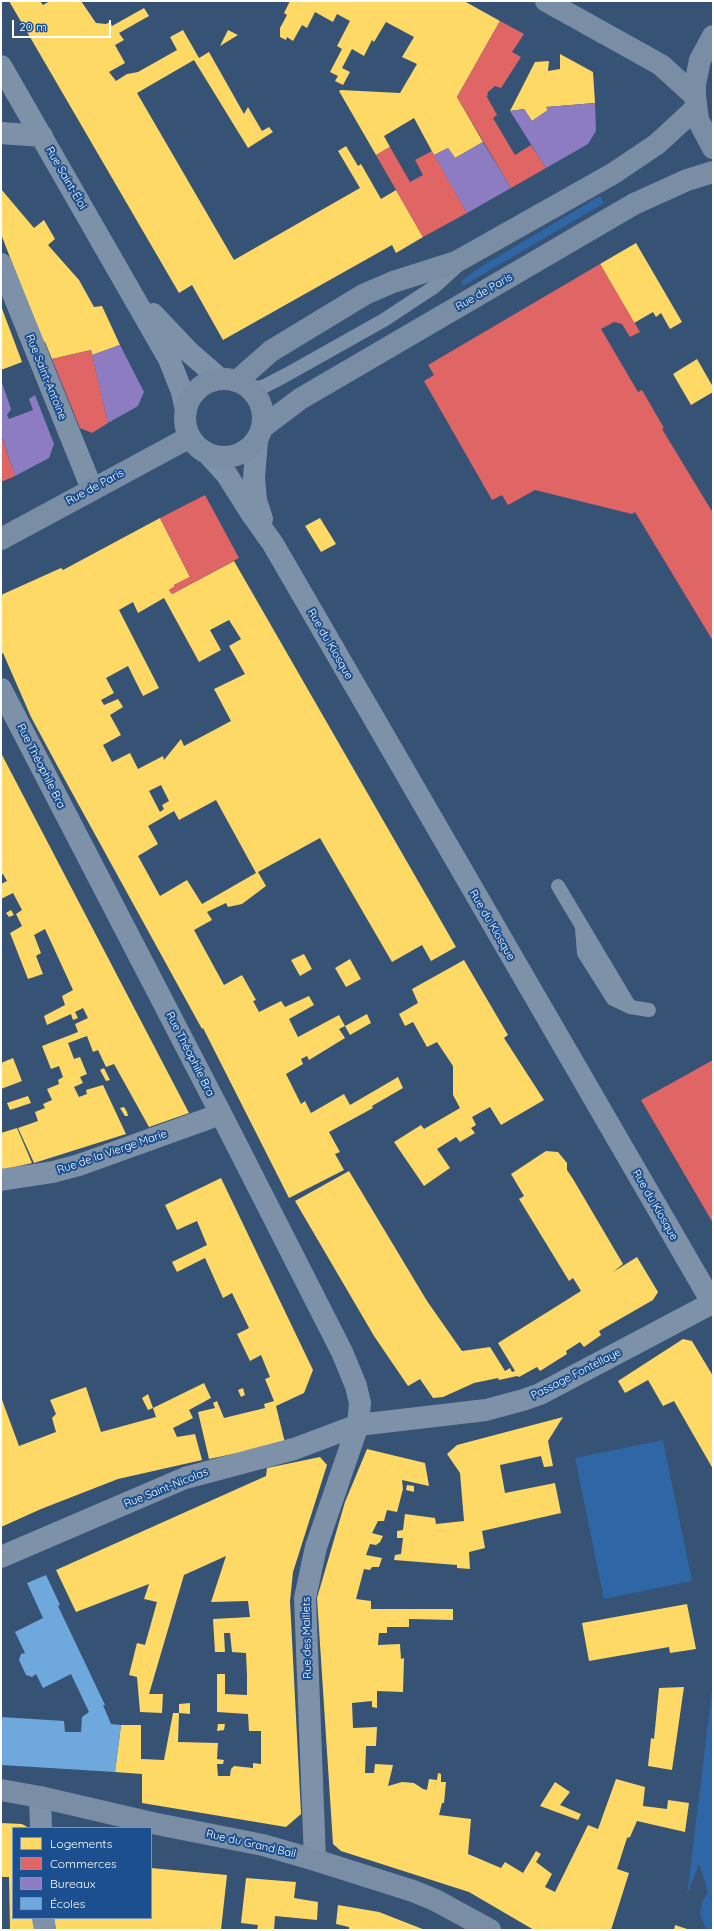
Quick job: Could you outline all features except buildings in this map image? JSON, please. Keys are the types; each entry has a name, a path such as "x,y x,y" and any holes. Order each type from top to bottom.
{"street":[{"path":"546,1 661,65 695,102"},
{"path":"713,36 700,60 695,84 695,102 703,131 713,148"},
{"name":"Rue Saint-Éloi","path":"1,66 131,290 174,370 182,392 186,410"},
{"path":"236,383 271,351 365,294 393,282 456,262 643,155 673,130 695,102"},
{"path":"1,133 42,136"},
{"name":"Rue de Paris","path":"260,434 300,398 634,204 682,182 713,172"},
{"name":"Rue Saint-Antoine","path":"1,264 92,489"},
{"name":"Rue Saint-Éloi","path":"131,290 189,352 236,383"},
{"path":"236,383 256,395 262,407 260,434 248,450 236,456 222,458 209,455 198,447 190,437 186,427 186,410 191,397 200,386 236,383"},
{"name":"Rue du Kiosque","path":"260,434 254,471 256,500 258,510 273,544"},
{"name":"Rue de Paris","path":"1,539 190,437"},
{"name":"Rue du Kiosque","path":"209,455 227,475 273,544 713,1304"},
{"name":"Rue Théophile Bra","path":"1,689 221,1114 350,1368 360,1403 358,1425"},
{"name":"Rue de la Vierge Marie","path":"1,1180 53,1172 79,1165 221,1114"},
{"name":"Passage Fontellaye","path":"358,1425 486,1410 523,1400 540,1394 713,1304"},
{"name":"Rue Saint-Nicolas","path":"1,1557 185,1478 300,1447 358,1425"},
{"name":"Rue des Maillets","path":"315,1860 305,1598 316,1547 358,1425"},
{"name":"Rue du Grand Bail","path":"1,1790 40,1797 152,1824 263,1845 413,1891 454,1910 490,1930"},
{"path":"40,1797 41,1827"},
{"path":"43,1919 45,1930"}],"lane":[{"path":"236,383 286,375 396,312 434,286 469,255"},
{"path":"558,886 630,1007 649,1010"}],"shaded area":[{"path":"600,196 604,203 463,286 461,281 479,268"},
{"path":"663,1440 692,1581 604,1599 575,1458"},
{"path":"712,1691 713,1930 708,1930 704,1925 700,1913 702,1902 708,1892 699,1864 687,1895"}]}
